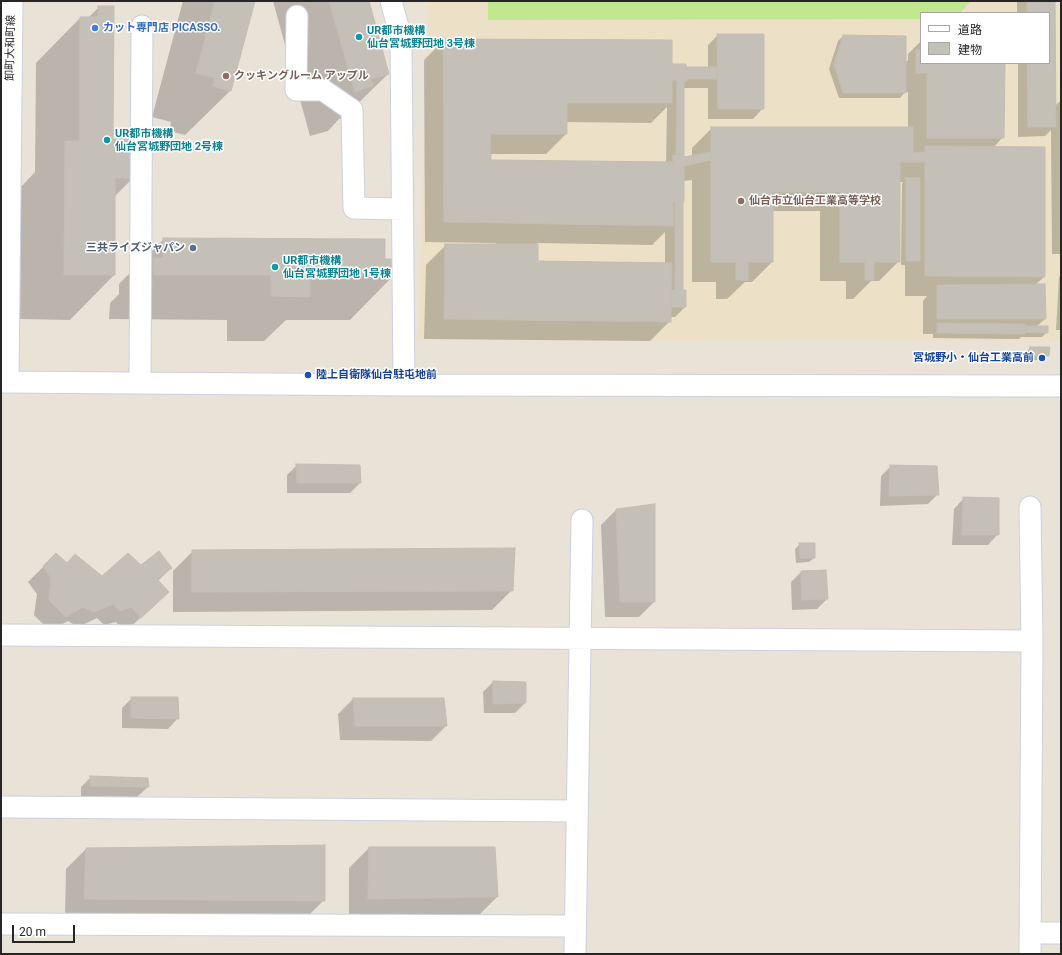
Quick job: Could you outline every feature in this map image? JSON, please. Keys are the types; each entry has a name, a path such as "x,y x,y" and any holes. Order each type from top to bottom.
{"street":[{"name":"卸町大和町線","path":"4,382 12,1"},
{"path":"391,1 401,38 404,385"},
{"path":"297,16 296,90 323,90 352,110 354,208 402,209"},
{"path":"140,384 142,26"},
{"path":"4,382 404,385 1061,386"},
{"path":"1030,507 1032,641 1030,954"},
{"path":"575,954 582,520"},
{"path":"1,635 1032,641"},
{"path":"1,807 577,811"},
{"path":"1,924 576,926"},
{"path":"1030,933 1061,933"}],"shaded area":[{"name":"仙台市立仙台工業高等学校","path":"428,1 1061,1 1061,341 578,341 418,339"}],"green space":[{"path":"488,1 971,1 961,12 920,12 920,19 488,20"}],"building":[{"path":"215,1 255,1 231,91 213,86 215,78 196,73"},
{"name":"UR都市機構 仙台宮城野団地 3号棟","path":"329,1 369,1 389,74 371,79 373,86 355,92"},
{"path":"1027,1 1055,1 1056,127 1028,127 1027,64 1050,64 1050,12 1027,12"},
{"name":"UR都市機構 仙台宮城野団地 2号棟","path":"98,6 114,6 113,139 134,139 134,178 115,178 115,275 64,275 65,141 80,141 80,17 98,17"},
{"path":"717,34 764,34 764,109 718,109"},
{"path":"843,35 906,36 906,93 843,93 834,64"},
{"path":"443,39 672,40 672,103 567,103 567,134 490,134 491,160 673,162 673,155 684,155 684,157 711,152 711,160 684,166 684,202 673,202 673,226 444,222"},
{"path":"916,50 920,50 920,64 1005,64 1004,138 927,138 927,73 916,73"},
{"path":"672,64 686,64 686,67 717,67 717,79 687,79 687,81 684,81 684,155 676,154 677,80 672,80"},
{"path":"711,127 913,127 913,153 925,152 925,162 900,162 900,262 874,262 874,280 865,280 865,262 840,262 840,192 773,192 773,262 748,262 748,280 736,280 736,262 711,262"},
{"path":"925,146 1045,147 1045,277 925,276"},
{"path":"906,178 920,178 920,261 906,261"},
{"path":"675,202 683,202 683,290 686,290 686,307 671,307 671,290 675,290"},
{"name":"UR都市機構 仙台宮城野団地 1号棟","path":"163,238 385,239 385,259 395,259 395,276 310,275 310,297 271,296 271,275 154,275 154,258 163,258"},
{"path":"445,244 538,244 538,261 672,263 671,322 444,319"},
{"path":"1045,284 1046,319 937,319 937,285"},
{"path":"937,323 1025,324 1025,334 937,333"},
{"path":"1026,326 1048,326 1048,333 1026,332"},
{"path":"1030,347 1050,347 1049,356 1030,355"},
{"path":"296,464 360,465 361,483 297,483"},
{"path":"890,465 937,466 939,495 889,496"},
{"path":"963,497 999,498 999,535 962,535"},
{"path":"655,504 655,602 620,602 616,509"},
{"path":"799,543 815,543 815,558 800,558"},
{"path":"515,548 513,591 192,592 192,550"},
{"path":"159,551 172,568 157,579 169,592 141,618 131,607 120,611 113,604 94,612 83,607 66,617 49,600 51,578 43,566 56,553 67,563 75,554 102,576 128,553 141,565"},
{"path":"826,570 828,599 802,600 801,571"},
{"path":"493,681 526,682 526,703 493,704"},
{"path":"131,697 178,697 179,719 131,718"},
{"path":"353,698 444,698 447,726 355,726"},
{"path":"90,776 148,778 149,787 90,786"},
{"path":"325,845 325,901 84,899 86,848"},
{"path":"369,847 495,847 498,897 368,899"}],"place":[{"name":"カット専門店 PICASSO.","path":"95,28"},
{"name":"UR都市機構 仙台宮城野団地 3号棟","path":"359,37"},
{"name":"クッキングルーム アップル","path":"226,76"},
{"name":"UR都市機構 仙台宮城野団地 2号棟","path":"107,140"},
{"name":"仙台市立仙台工業高等学校","path":"741,201"},
{"name":"三共ライズジャパン","path":"193,248"},
{"name":"UR都市機構 仙台宮城野団地 1号棟","path":"275,267"},
{"name":"宮城野小・仙台工業高前","path":"1042,358"},
{"name":"陸上自衛隊仙台駐屯地前","path":"308,375"}]}
